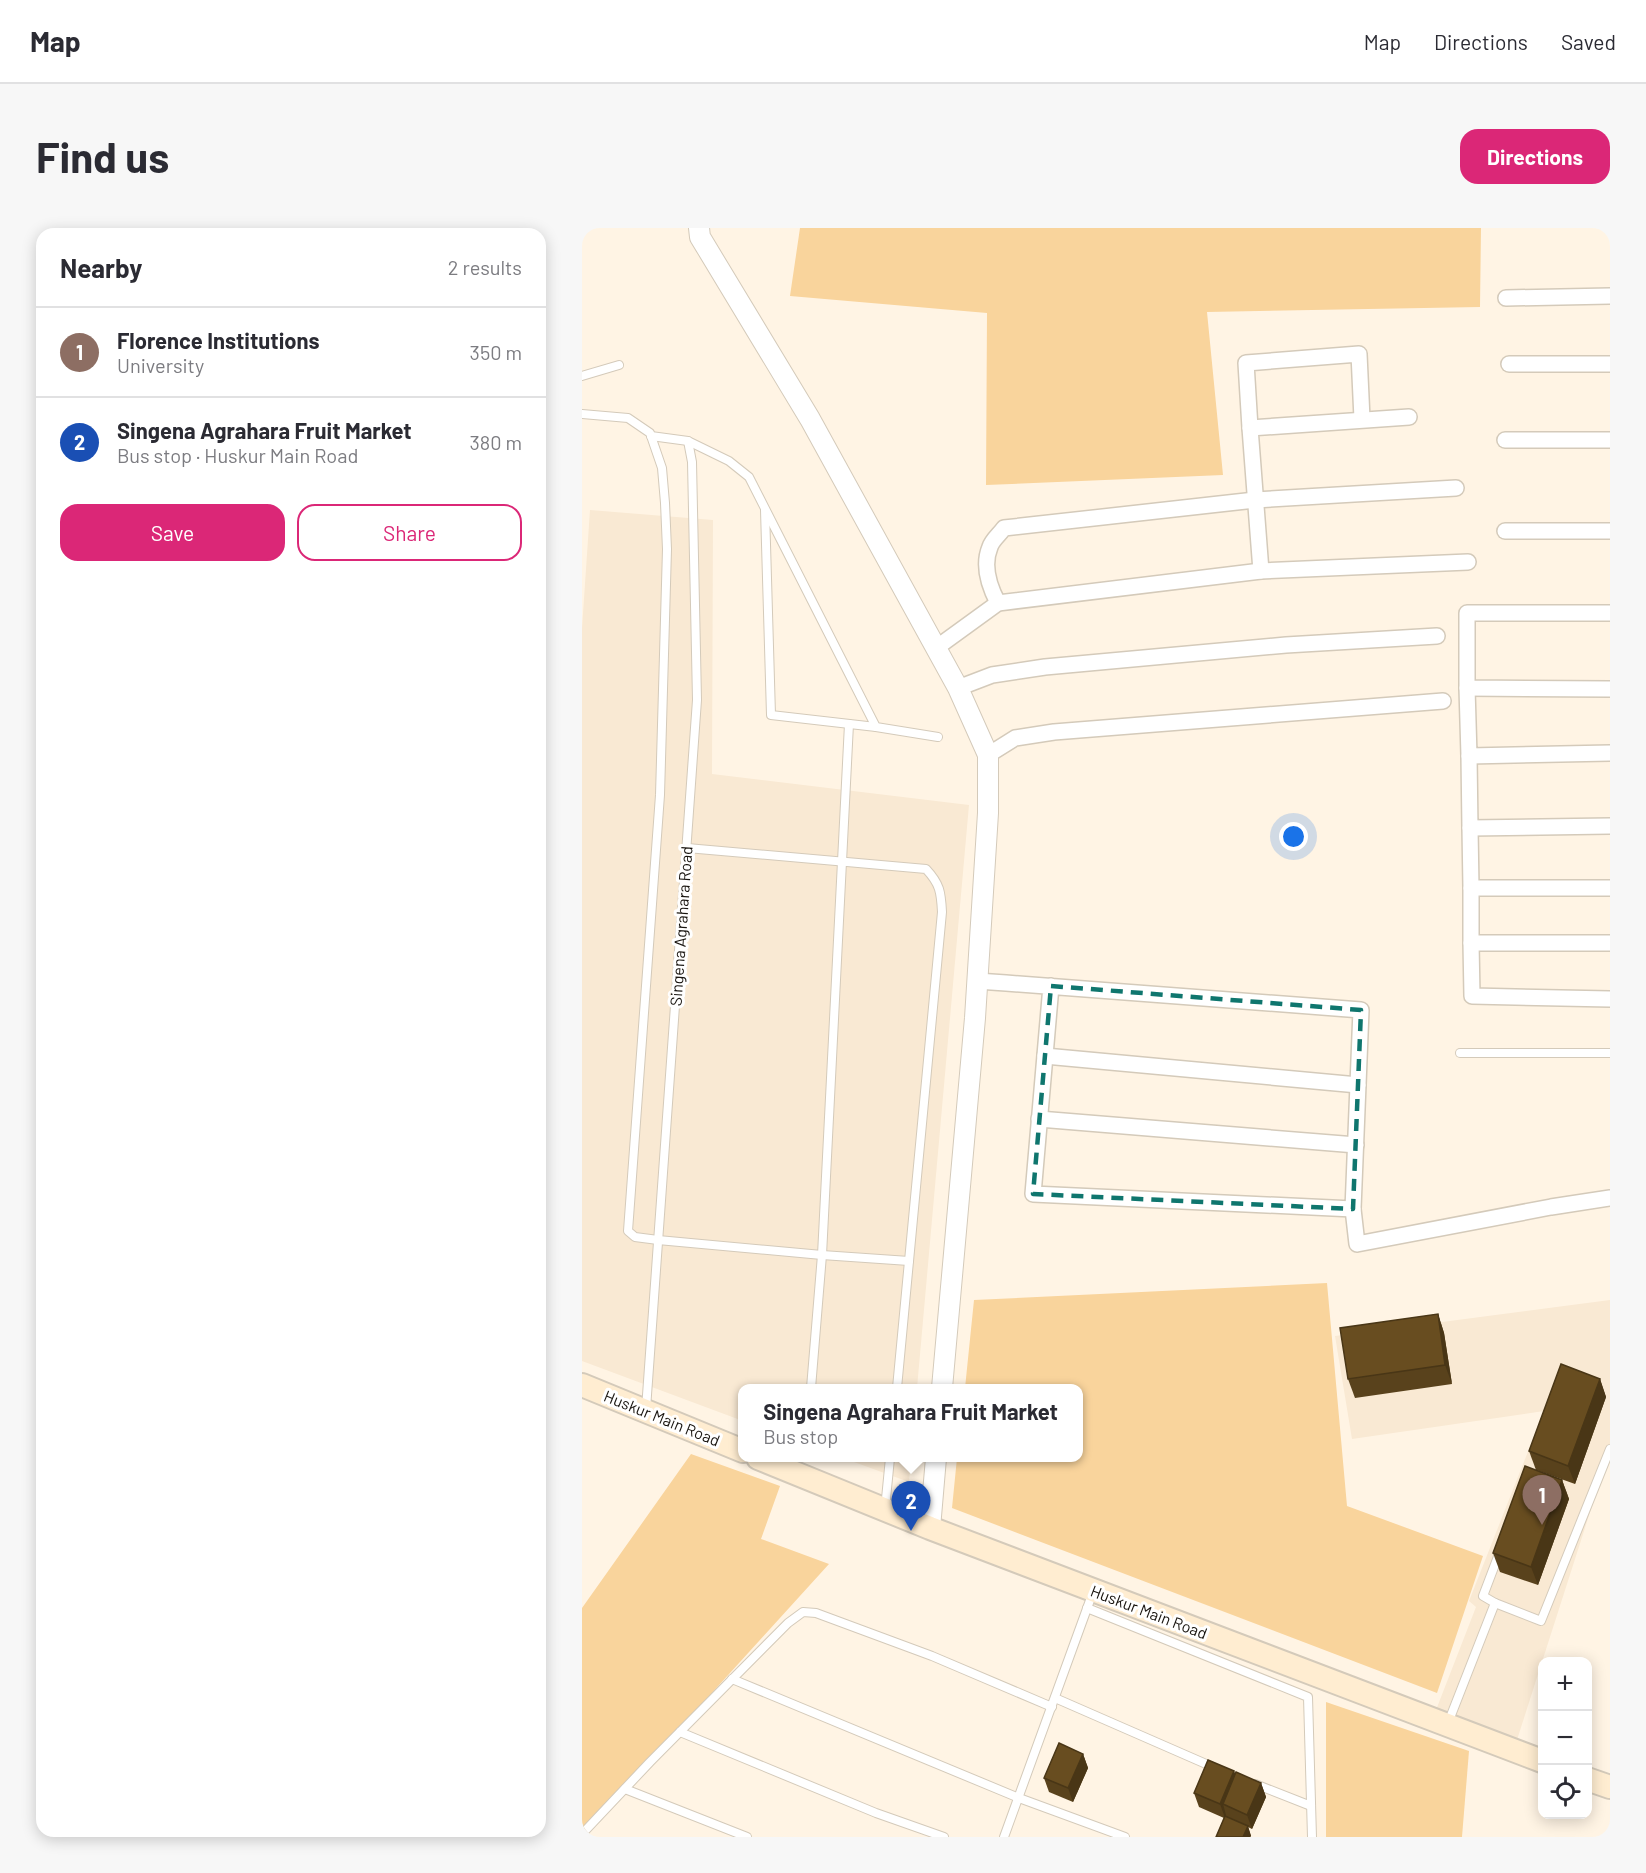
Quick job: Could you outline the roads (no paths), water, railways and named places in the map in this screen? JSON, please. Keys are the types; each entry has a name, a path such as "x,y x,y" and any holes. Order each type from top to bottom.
{"main road":[{"name":"Huskur Main Road","path":"582,1385 738,1449"},
{"name":"Huskur Main Road","path":"768,1462 930,1528 1090,1599 1448,1725 1538,1759"},
{"path":"1592,1781 1610,1787"}],"street":[{"path":"700,232 810,419 958,688 988,755 988,813 977,981 942,1384"},
{"path":"1506,298 1610,296"},
{"path":"1261,571 1246,363 1359,354 1362,419"},
{"path":"1509,364 1610,364"},
{"path":"1250,428 1408,417"},
{"path":"1505,440 1610,440"},
{"path":"998,603 990,589 986,564 990,546 1004,528 1255,500 1456,488"},
{"path":"1505,531 1610,531"},
{"path":"936,648 998,603 1261,571 1468,562"},
{"path":"1610,613 1467,613 1472,996 1610,999"},
{"path":"958,688 992,675 1045,667 1286,645 1437,636"},
{"path":"1467,688 1610,689"},
{"path":"988,755 1015,738 1054,732 1443,701"},
{"path":"1469,756 1610,753"},
{"path":"1470,828 1610,826"},
{"path":"1472,888 1610,888"},
{"path":"1471,943 1610,942"},
{"path":"977,981 1361,1010 1353,1209 1357,1244 1610,1198"},
{"path":"1051,986 1033,1194 1353,1209"},
{"path":"1045,1056 1358,1085"},
{"path":"1039,1119 1356,1145"},
{"path":"930,1528 936,1462"}],"lane":[{"path":"582,376 619,365"},
{"path":"582,414 628,418 650,433 662,468 665,503 667,549 660,795 628,1231 635,1237 658,1240 909,1261"},
{"path":"651,436 688,441 729,461 749,477 876,727"},
{"name":"Singena Agrahara Road","path":"646,1411 697,700 692,462 688,441"},
{"path":"765,507 771,715 876,727 938,737"},
{"path":"812,1384 822,1255 849,724"},
{"path":"687,848 926,869 935,879 941,892 942,912 897,1384"},
{"path":"1460,1053 1610,1053"},
{"path":"1503,1543 1483,1596 1541,1621 1610,1449"},
{"path":"885,1510 891,1462"},
{"path":"1004,1837 1090,1599 1308,1697 1312,1837"},
{"path":"1448,1725 1495,1603"},
{"path":"582,1834 732,1679 788,1623 803,1612 816,1613 932,1656 1052,1707"},
{"path":"732,1679 1019,1798 1125,1837"},
{"path":"1055,1698 1218,1769"},
{"path":"680,1732 876,1813 944,1837"},
{"path":"1249,1781 1311,1806"},
{"path":"625,1789 747,1837"}],"place":[{"name":"Florence Institutions","path":"1542,1525"},
{"name":"Singena Agrahara Fruit Market","path":"911,1531"}]}
